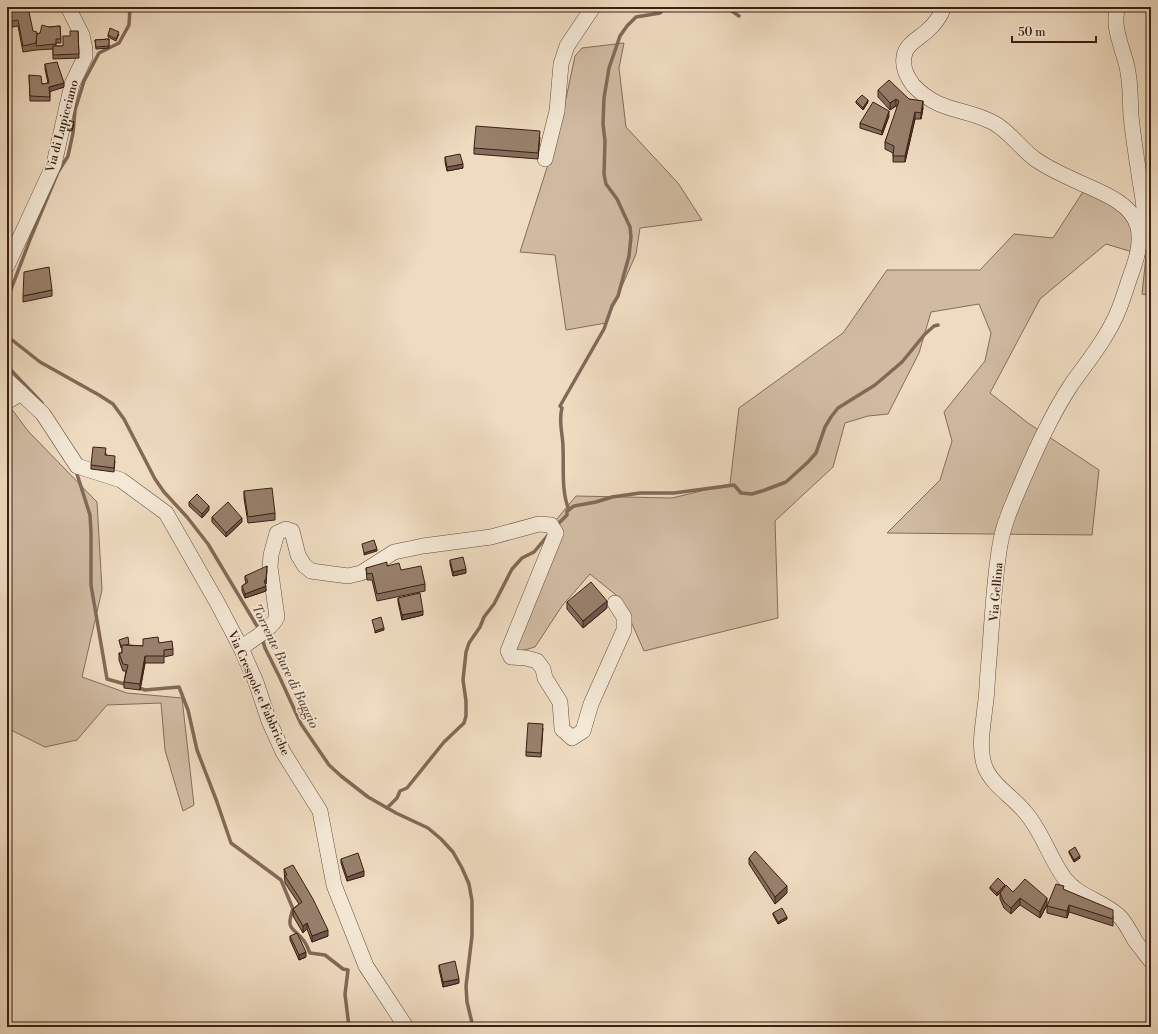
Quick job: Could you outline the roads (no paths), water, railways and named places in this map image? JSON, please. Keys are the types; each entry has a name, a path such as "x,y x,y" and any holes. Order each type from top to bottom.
{"street":[{"name":"Via di Lupicciano","path":"7,266 54,164 72,84 85,58 85,49 82,36 68,7"},
{"path":"545,159 557,111 561,64 567,46 593,7"},
{"name":"Via Gellina","path":"944,7 939,19 929,30 910,45 905,52 903,59 904,69 909,80 919,91 932,101 944,107 974,115 995,124 1032,157 1049,168 1113,199 1128,210 1135,218 1139,236 1137,258 1119,309 1108,332 1070,388 1039,442 1005,524 997,567 986,704 981,736 982,754 986,769 995,783 1028,814 1066,881 1078,892 1108,907 1121,918 1139,946 1151,961"},
{"path":"1118,7 1116,12 1118,34 1131,87 1131,116 1144,204 1144,226 1139,236"},
{"name":"Via Crespole e Fabbriche","path":"7,380 44,414 77,466 121,480 166,513 244,646 269,721 278,741 320,811 334,884 366,966 406,1027"},
{"path":"7,400 10,400 21,393"},
{"path":"244,646 275,621 277,612 270,567 271,555 278,533 286,530 292,531 298,555 304,565 311,571 348,576 361,572 394,552 423,546 491,537 539,524 551,525 556,533 508,651 511,657 526,658 537,661 543,669 545,678 560,702 562,729 572,738 583,731 591,704 624,630 624,617 615,603"}],"waterway":[{"path":"7,312 10,292 31,237 58,172 68,156 73,133 75,110 84,81 99,53 119,43 129,25 130,7"},
{"path":"569,510 566,503 564,487 561,423 562,408 560,406 604,329 612,306 618,296 629,256 631,237 630,227 617,199 606,184 604,174 604,98 609,68 620,36 627,26 636,17 660,13 666,7"},
{"path":"726,7 739,16"},
{"path":"556,526 567,515 567,511 574,506 612,497 640,493 674,493 734,485 741,493 752,494 786,482 816,453 825,427 838,408 875,385 902,362 925,334 934,326 938,325"},
{"name":"Torrente Bure di Baggio","path":"7,336 40,362 113,404 124,419 155,479 164,492 187,517 208,544 260,631"},
{"path":"7,366 42,403"},
{"path":"77,474 90,515 91,585 107,679 128,685"},
{"path":"387,808 397,798 400,791 407,788 444,742 464,723 466,716 466,701 463,680 466,652 469,643 480,627 484,617 494,604 512,569 522,558 534,552 549,534"},
{"name":"Torrente Bure di Baggio","path":"262,638 265,648 301,724 329,765 368,797 396,813 428,828 453,852 462,868 469,884 472,901 472,936 466,986 467,1002 473,1027"},
{"path":"136,687 145,690 179,687 188,710 197,750 231,843 281,880 293,909 290,925 304,941 310,953 325,955 343,969 348,970 345,994 349,1027"}]}
